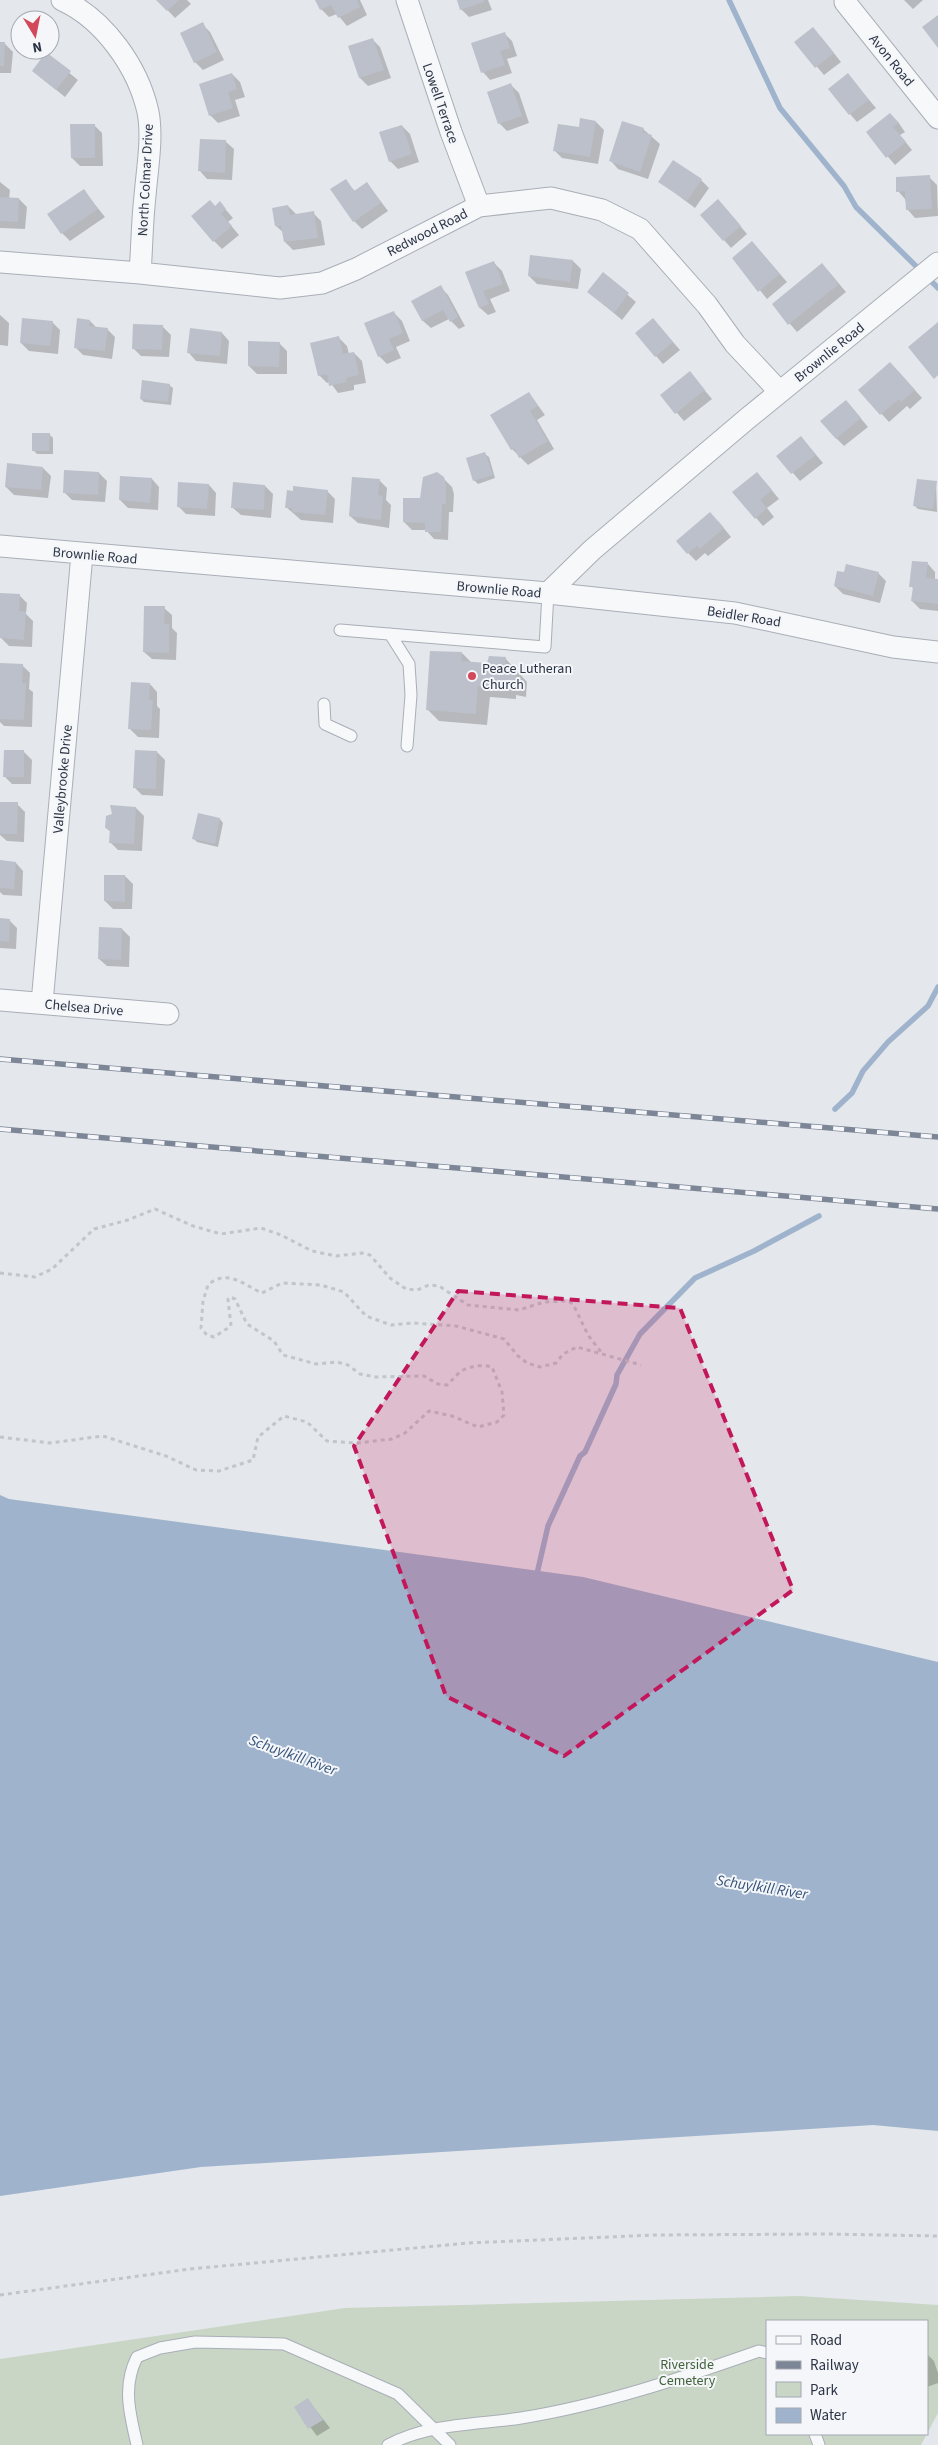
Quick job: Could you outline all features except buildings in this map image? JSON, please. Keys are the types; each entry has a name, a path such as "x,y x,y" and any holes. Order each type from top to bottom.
{"street":[{"name":"North Colmar Drive","path":"62,0 89,16 108,35 138,82 148,113 149,150 140,273"},
{"name":"Lowell Terrace","path":"407,0 451,132 479,206"},
{"name":"Avon Road","path":"845,2 938,118"},
{"name":"Redwood Road","path":"0,262 140,273 280,288 322,283 356,269 479,206 550,198 602,210 640,229 707,305 735,344 779,391"},
{"name":"Brownlie Road","path":"0,546 548,593 592,550 779,391 938,263"},
{"name":"Valleybrooke Drive","path":"42,1003 82,554"},
{"name":"Beidler Road","path":"548,593 735,613 893,647 938,652"},
{"name":"Chelsea Drive","path":"0,1000 168,1014"}],"lane":[{"path":"340,630 545,646 548,593"},
{"path":"390,634 409,664 411,696 407,746"},
{"path":"324,704 325,724 351,736"},
{"path":"138,2445 128,2407 129,2374 137,2357 160,2348 195,2342 284,2344 398,2394 450,2445"},
{"path":"388,2445 433,2429 522,2418 601,2400 759,2351 766,2353"}],"path":[{"path":"0,1273 35,1277 52,1269 94,1229 128,1220 155,1209 193,1226 221,1234 262,1228 281,1235 312,1251 336,1256 362,1253 370,1255 390,1278 406,1289 417,1290 429,1285 439,1286 468,1305 519,1310 544,1302 568,1301 573,1304 588,1335 602,1352"},
{"path":"0,1437 50,1443 102,1436 166,1456 196,1470 219,1471 253,1460 258,1436 284,1416 308,1422 327,1441 358,1443 392,1439 405,1433 429,1412 452,1416 478,1428 497,1422 504,1415 502,1392 492,1367 472,1367 459,1372 447,1385 438,1384 424,1376 376,1377 360,1374 348,1365 337,1362 316,1364 283,1355 274,1341 247,1324 235,1299 230,1297 228,1299 231,1326 214,1337 207,1335 201,1328 203,1301 208,1285 223,1276 236,1278 262,1292 282,1283 322,1285 344,1292 366,1316 391,1325 430,1324 456,1326 471,1330 504,1340 527,1363 540,1367 556,1364 562,1354 577,1346 641,1365"},
{"path":"0,2295 190,2269 468,2244 655,2235 826,2234 938,2236"}],"highlighted area":[{"path":"458,1291 680,1308 793,1590 564,1756 446,1696 354,1446"}],"green space":[{"name":"Riverside Cemetery","path":"799,2296 938,2305 938,2413 928,2432 928,2320 766,2320 766,2435 926,2435 921,2445 0,2445 0,2359 345,2308"}],"water":[{"name":"Schuylkill River","path":"0,1495 9,1499 583,1577 938,1662 938,2131 873,2125 201,2167 0,2196"}],"waterway":[{"path":"729,0 780,108 844,186 856,207 921,271"},
{"path":"927,277 938,288"},
{"path":"835,1109 852,1093 863,1071 888,1042 928,1006 938,987"},
{"path":"536,1578 548,1526 580,1456 585,1452 616,1384 617,1375 640,1334 695,1278 754,1251 819,1216"}],"railway":[{"path":"0,1059 938,1137"},
{"path":"0,1129 938,1209"}],"place":[{"name":"Peace Lutheran Church","path":"472,676"}]}
